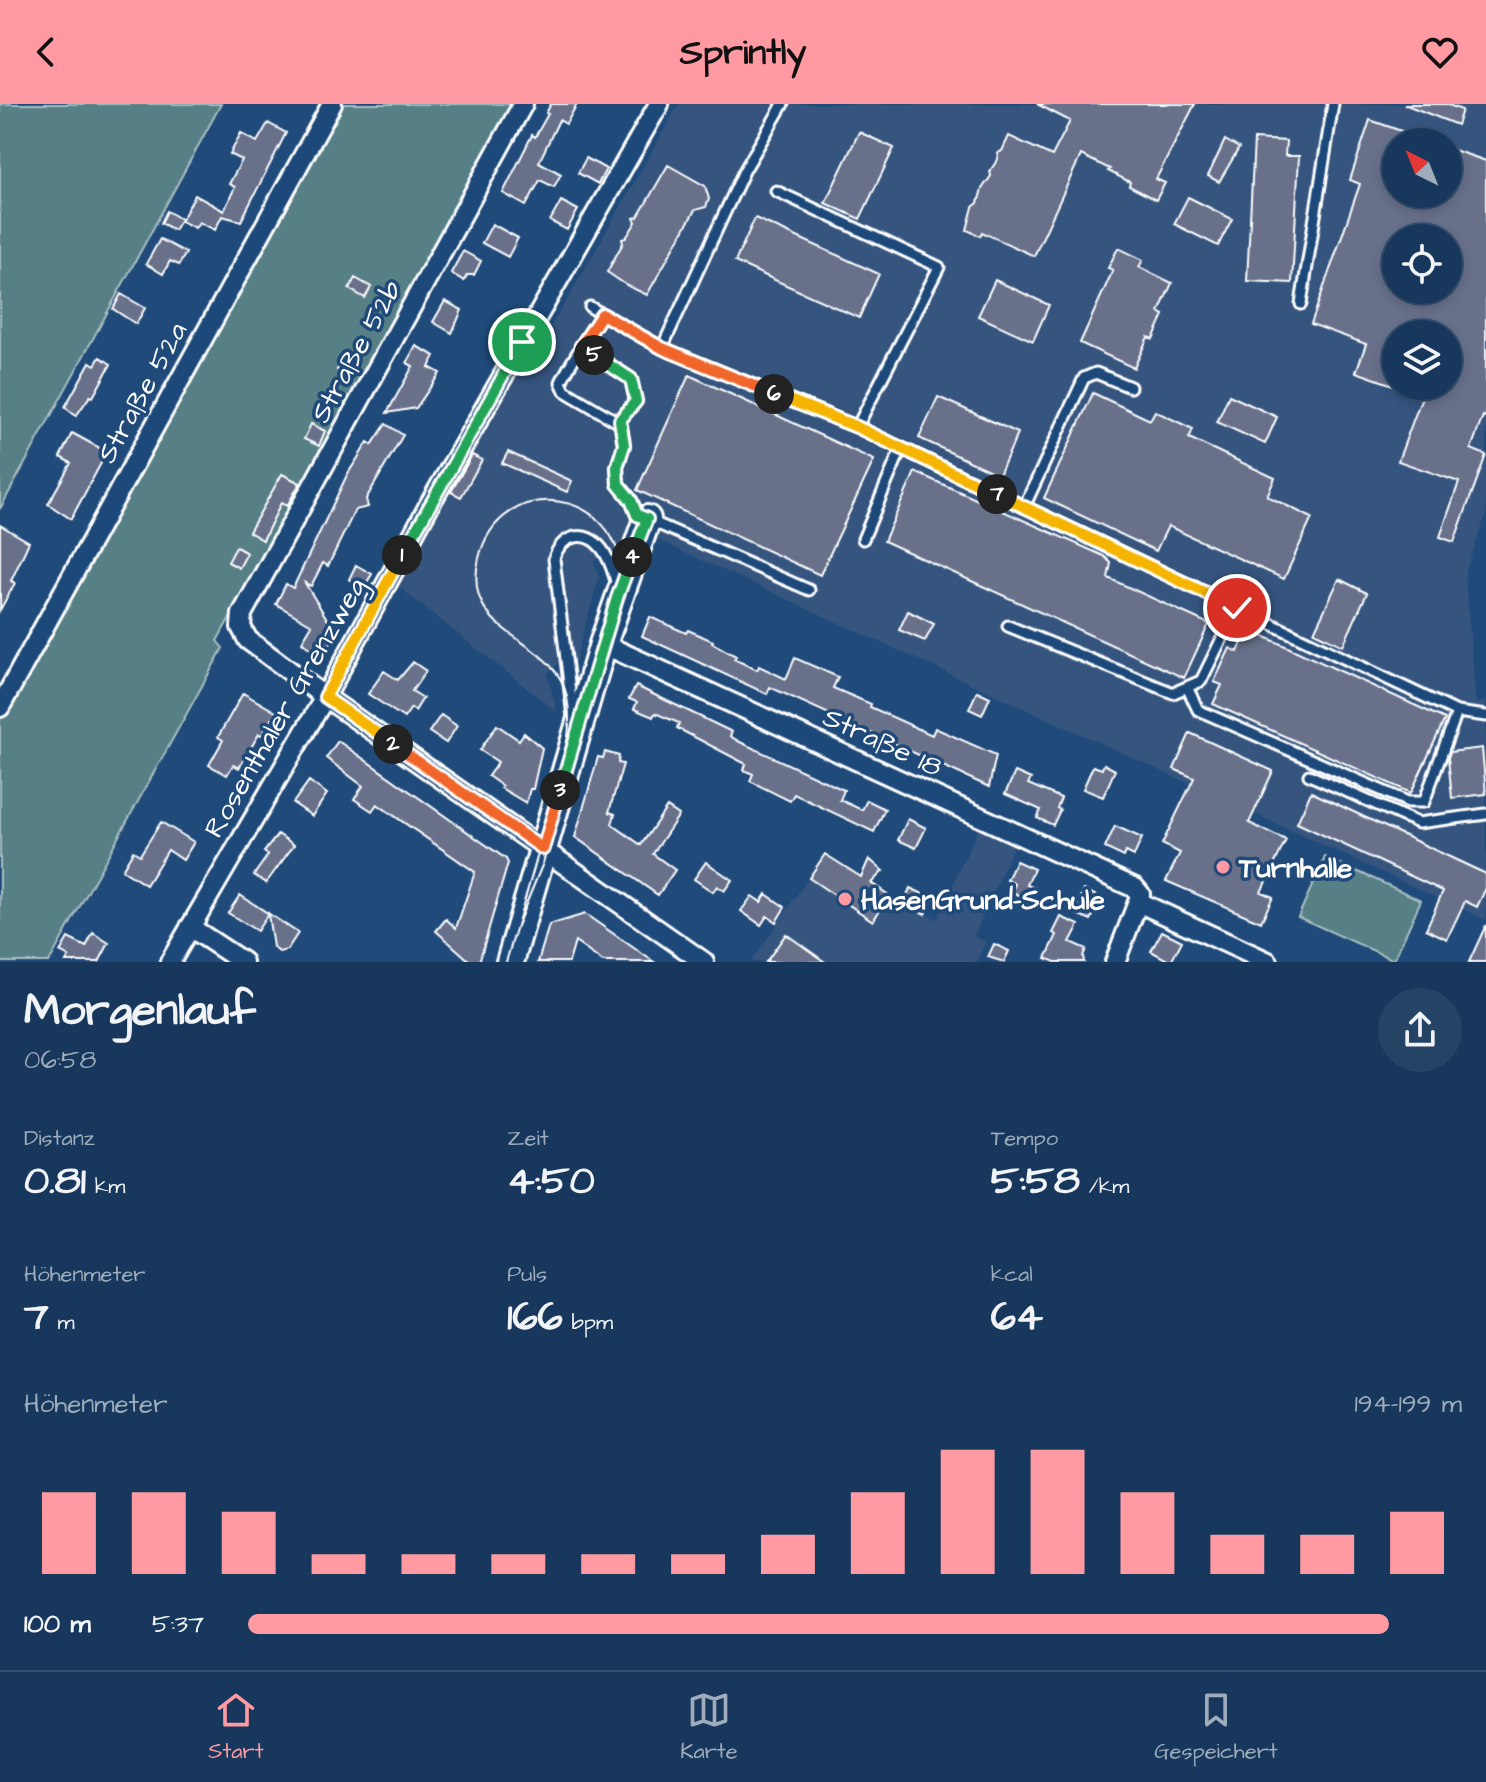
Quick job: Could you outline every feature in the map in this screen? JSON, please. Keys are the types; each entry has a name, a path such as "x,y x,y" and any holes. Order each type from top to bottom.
{"street":[{"name":"Straße 52a","path":"0,707 332,104"},
{"name":"Straße 52b","path":"325,697 248,640 241,627 242,614 523,104"},
{"name":"Rosenthaler Grenzweg","path":"170,962 325,697 427,509 659,104"},
{"path":"510,962 619,591 647,519"},
{"name":"Straße 18","path":"603,644 1138,896 1260,960"},
{"path":"325,697 704,962"},
{"path":"1115,962 1138,896"},
{"path":"190,927 243,962"}],"lane":[{"path":"662,348 744,171 783,104"},
{"path":"1301,304 1333,104"},
{"path":"776,191 939,267 857,427"},
{"path":"590,307 662,348 857,427 1457,712 1486,716"},
{"path":"602,314 561,382 565,391 616,421 620,420"},
{"path":"581,346 631,379 636,401 620,420 624,445 617,467 618,484 631,500 637,515 809,590"},
{"path":"1024,507 1084,378 1096,373 1130,387"},
{"path":"863,539 901,449"},
{"path":"574,738 554,559 557,549 574,537 587,537 596,542 606,554 619,591"},
{"path":"1008,626 1173,693 1201,681 1237,608"},
{"path":"1187,687 1198,710 1408,802 1424,802 1457,712"},
{"path":"1309,775 1418,823 1486,814"}],"shaded area":[{"path":"679,104 1486,104 1486,515 1465,574 1476,704 1486,700 1486,920 629,527 623,545 594,561 599,578 575,662 556,665 547,673 557,712 396,585 479,437 567,300"},
{"name":"HasenGrund-Schule","path":"978,829 1014,845 974,936 986,942 977,962 751,962 825,854 903,904 937,919"}],"green space":[{"path":"0,104 221,104 0,509"},
{"path":"332,104 514,104 217,641 223,648 49,962 0,962 0,707"},
{"path":"1325,857 1421,900 1394,960 1298,917"}],"building":[{"path":"551,104 577,104 566,124 559,120 539,162 561,174 554,187 540,180 526,206 503,193"},
{"path":"1037,104 1195,104 1156,179 1165,183 1156,200 1129,186 1130,182 1108,171 1110,169 1081,155 1034,256 982,232 980,236 967,230 973,207 978,203 998,153 1009,136 1052,156 1070,121"},
{"path":"1404,104 1446,104 1462,110 1457,125"},
{"path":"1370,120 1393,128 1382,128 1382,208 1462,208 1462,153 1486,161 1486,417 1483,416 1471,449 1486,455 1454,542 1440,537 1459,482 1398,461 1421,400 1462,400 1462,320 1382,320 1382,381 1356,372 1366,344 1311,324 1360,184 1350,180"},
{"path":"268,123 286,133 241,221 222,216 215,230 199,222 195,228 181,221 195,195 224,211 235,187 229,184 242,160 230,154 241,133 257,142"},
{"path":"859,132 894,148 860,219 825,203"},
{"path":"1254,139 1286,141 1285,156 1299,156 1292,283 1247,281"},
{"path":"1225,140 1239,148 1219,182 1208,176"},
{"path":"586,158 606,169 598,184 578,173"},
{"path":"668,165 705,186 709,199 706,207 695,210 647,295 607,272 623,243 622,239 626,238 636,222 634,218 638,217"},
{"path":"1188,197 1232,219 1218,246 1174,224"},
{"path":"561,201 578,210 567,230 550,221"},
{"path":"167,211 181,219 174,230 161,223"},
{"path":"755,218 879,274 859,318 735,262"},
{"path":"492,224 518,238 508,257 482,243"},
{"path":"160,239 186,253 179,265 170,261 163,274 146,264"},
{"path":"1118,248 1143,260 1139,267 1172,283 1159,312 1164,315 1153,339 1148,337 1134,368 1080,343 1113,270 1108,268"},
{"path":"463,251 481,261 474,275 467,275 464,281 451,273"},
{"path":"355,278 371,287 365,298 349,289"},
{"path":"995,280 1049,305 1033,341 978,316"},
{"path":"121,294 145,308 136,324 113,309"},
{"path":"445,301 462,310 452,333 433,322"},
{"path":"416,346 435,356 429,367 440,373 416,408 387,413 413,366 407,363"},
{"path":"100,357 111,364 93,397 90,396 76,416 65,407 90,362 95,365"},
{"path":"346,357 358,365 349,378 337,370"},
{"path":"689,375 874,460 820,575 637,490"},
{"path":"1093,393 1150,420 1155,411 1193,429 1189,438 1275,478 1267,496 1312,518 1284,579 1168,526 1156,551 1044,498"},
{"path":"1229,395 1277,417 1265,444 1217,422"},
{"path":"938,397 1018,433 999,475 919,438"},
{"path":"311,424 325,431 319,446 304,439"},
{"path":"386,424 403,435 366,499 368,507 355,510 328,566 323,563 311,586 305,583 332,627 338,630 324,655 302,642 312,625 276,604 286,584 293,588 347,475 368,442 372,445"},
{"path":"72,433 107,452 71,519 48,504 71,463 60,457"},
{"path":"508,452 572,481 567,492 502,463"},
{"path":"472,455 482,460 461,497 451,492"},
{"path":"915,472 1104,556 1111,563 1108,578 1209,624 1184,678 884,541"},
{"path":"282,474 300,483 287,506 281,503 263,540 249,532"},
{"path":"0,525 29,542 11,581 15,583 0,610"},
{"path":"236,547 247,553 239,568 228,562"},
{"path":"356,565 372,574 364,587 349,579"},
{"path":"1339,579 1367,593 1343,646 1314,632"},
{"path":"908,611 934,624 925,641 899,630"},
{"path":"650,617 713,641 736,656 734,659 757,670 759,666 786,679 795,658 838,677 833,688 871,704 870,707 932,735 935,728 996,755 989,787 770,687 767,694 642,636"},
{"path":"1248,629 1445,719 1411,793 1213,704 1222,685 1214,682 1230,648 1238,652"},
{"path":"413,662 426,671 412,691 423,698 415,711 411,708 404,718 368,694 384,671 398,680"},
{"path":"636,686 732,732 730,736 740,742 844,790 840,800 862,810 867,800 885,809 874,832 794,794 790,801 750,781 753,774 744,770 746,764 677,728 679,723 655,713 653,717 634,709 637,702 629,699"},
{"path":"977,691 990,697 982,715 969,709"},
{"path":"243,693 276,712 239,768 233,765 227,775 209,765 223,740 218,737"},
{"path":"441,715 457,726 446,743 429,732"},
{"path":"497,725 519,740 524,733 542,748 533,789 530,789 526,803 488,776 498,762 480,750"},
{"name":"Turnhalle","path":"1190,733 1273,771 1249,823 1286,840 1261,892 1273,897 1261,922 1166,881 1180,853 1162,844 1194,778 1174,769"},
{"path":"338,741 506,859 508,863 479,962 471,962 436,931 446,919 456,928 475,872 377,804 372,811 354,799 363,786 326,758"},
{"path":"1482,748 1486,794 1452,798 1450,752"},
{"path":"605,752 619,756 618,763 623,764 609,812 615,814 612,824 641,845 667,807 679,815 653,854 675,870 658,895 575,837 598,757 603,758"},
{"path":"1104,764 1115,770 1103,797 1083,789 1093,766 1102,769"},
{"path":"1015,772 1031,779 1028,784 1061,798 1057,808 1060,810 1053,825 1037,818 1041,810 1005,794"},
{"path":"309,781 327,794 312,816 293,803"},
{"path":"1311,792 1486,874 1486,888 1477,907 1465,901 1447,939 1426,929 1443,891 1297,823"},
{"path":"908,819 926,828 916,848 898,840"},
{"path":"161,822 194,842 183,860 168,850 146,885 122,870 133,851 140,855"},
{"path":"1115,826 1142,838 1134,856 1126,852 1124,857 1105,848"},
{"path":"278,834 294,845 266,883 254,875 268,855 264,852"},
{"path":"825,854 861,877 869,859 883,871 871,883 889,895 873,921 809,878"},
{"path":"1016,861 1034,869 1027,885 1037,889 1032,901 1012,892 1015,884 1007,880"},
{"path":"706,862 732,880 724,891 717,886 713,892 694,879"},
{"path":"910,888 932,898 925,914 903,904"},
{"path":"1084,890 1101,898 1091,920 1074,913"},
{"path":"766,894 785,907 776,922 767,916 761,925 741,911 752,896 761,902"},
{"path":"240,895 298,933 287,950 279,952 273,947 268,914 257,931 228,913"},
{"path":"585,914 654,962 603,962 575,942 569,962 538,962 549,925"},
{"path":"1061,917 1079,925 1070,942 1086,949 1084,962 1055,962 1046,958 1057,935 1053,933"},
{"path":"1486,925 1486,962 1469,962"},
{"path":"1162,931 1182,941 1171,962 1151,951"},
{"path":"93,933 109,943 99,962 66,962 69,957 60,952 68,938 86,947"},
{"path":"786,934 825,962 766,962"},
{"path":"994,944 1009,951 1004,962 988,957"}],"tram line":[{"path":"506,962 560,776 567,745 569,713 559,677 545,660 495,621 483,605 477,584 479,558 491,530 510,512 533,502 558,502 582,509 603,525 617,549 622,580 543,863 517,926"}],"place":[{"name":"Turnhalle","path":"1223,867"},
{"name":"HasenGrund-Schule","path":"845,899"}],"route":[{"path":"522,342 325,697 543,849 617,598 647,519 637,515 631,500 618,484 617,467 624,445 620,420 636,401 631,379 581,346 602,314 662,348 857,427 1237,608"}]}
